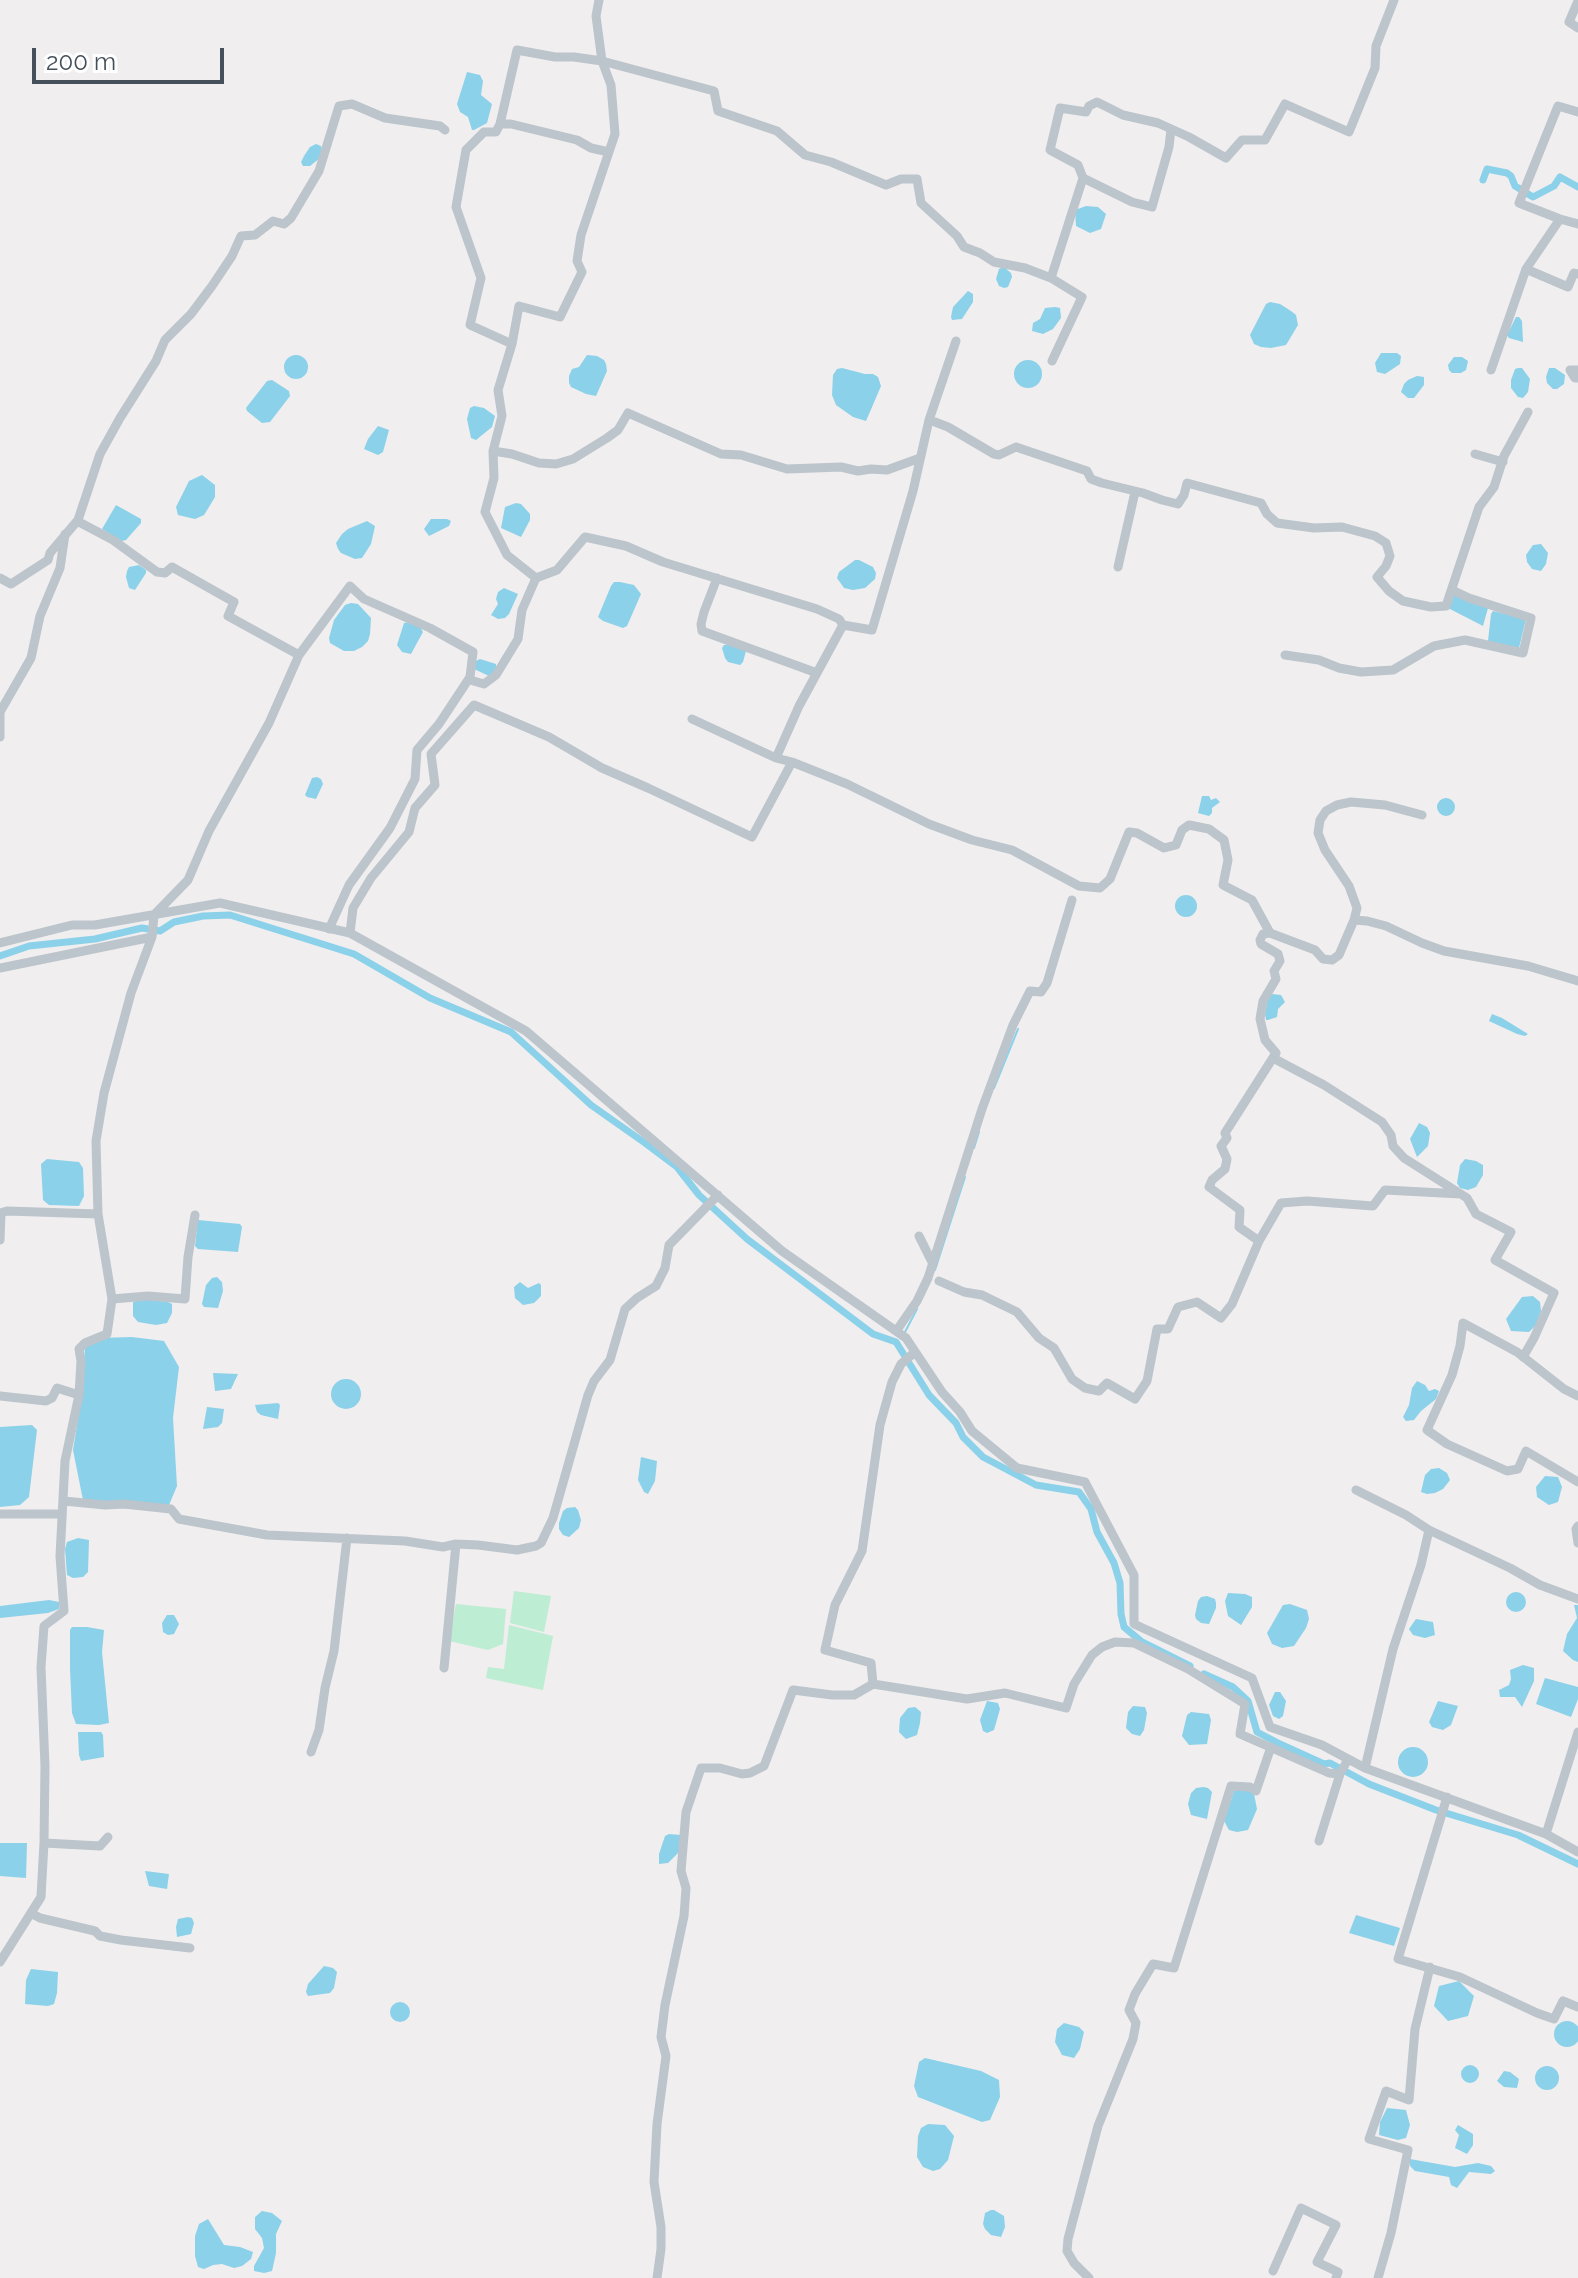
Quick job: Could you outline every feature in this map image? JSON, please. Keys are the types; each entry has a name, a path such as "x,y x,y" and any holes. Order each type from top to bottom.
{"street":[{"path":"536,578 507,555 485,512 494,478 493,451 502,416 498,390 512,344 519,306 560,317 582,272 577,261 581,235 615,134 611,85 602,61 596,16 599,0"},
{"path":"1051,278 1083,178 1078,165 1050,150 1060,108 1086,112 1089,106 1097,102 1123,115 1171,129 1226,158 1242,140 1265,140 1285,104 1349,132 1375,68 1376,46 1394,0"},
{"path":"1578,1 1569,22 1578,28"},
{"path":"512,344 470,325 481,278 456,207 466,150 484,132 496,132 517,50 602,61 714,91 718,111 777,131 805,155 831,162 886,185 901,179 917,179 921,203 957,236 964,247 994,262 1025,268 1051,278 1082,297 1052,361"},
{"path":"0,578 11,584 48,560 50,553 77,521 100,454 156,361 165,340 191,314 212,286 241,236 255,235 273,221 284,224 291,218 319,171 339,106 352,104 385,118 440,126 445,130"},
{"path":"1578,112 1558,106 1519,203 1578,224"},
{"path":"500,124 577,140 591,148 609,152"},
{"path":"1083,178 1132,202 1152,207 1171,129"},
{"path":"1491,370 1526,269 1560,219"},
{"path":"1526,269 1568,287 1574,273 1578,274"},
{"path":"470,677 470,680 484,684 496,675 518,639 522,610 536,578 557,570 585,537 626,546 663,562 817,609 839,619 843,625 872,630 913,491 929,420 956,341"},
{"path":"1578,370 1570,370 1578,378"},
{"path":"935,422 994,454 999,455 1016,447 1087,471 1091,479 1102,483 1178,504 1187,483 1261,503 1277,523 1314,528 1342,527 1375,536 1386,543 1390,556 1377,577 1389,591 1403,601 1420,606 1446,606 1479,507 1494,487 1528,412"},
{"path":"493,451 539,463 556,464 573,459 607,438 618,430 628,413 721,454 741,455 787,469 841,467 858,471 887,470 920,458"},
{"path":"1475,454 1503,462"},
{"path":"1118,567 1135,492"},
{"path":"77,521 113,540 157,572 165,573 172,567 234,602 228,616 299,655"},
{"path":"0,737 0,712 31,658 40,616 60,568 66,533"},
{"path":"717,578 704,612 702,631 817,673"},
{"path":"0,1962 41,1897 45,1766 41,1667 44,1626 64,1611 60,1556 65,1461 79,1395 79,1349 85,1343 107,1334 112,1299 98,1214 96,1141 104,1093 152,928 188,880 209,831 269,723 299,655 350,586 364,599 430,628 473,652 470,677 439,724 417,750 415,779 390,828 349,885 329,929"},
{"path":"1285,655 1319,660 1361,672 1393,670 1434,646 1465,640 1523,653 1531,618 1452,590"},
{"path":"776,758 799,706 843,625"},
{"path":"350,933 353,908 371,878 409,832 415,808 435,785 431,754 474,705 549,737 602,768 752,837 792,762"},
{"path":"692,719 776,758 847,784 929,824 972,840 1012,850 1079,886 1100,888 1110,879 1129,832 1137,833 1164,848 1176,845 1182,830 1189,825 1209,829 1224,840 1228,851 1223,885 1252,900 1270,933"},
{"path":"1259,1241 1239,1227 1240,1210 1209,1187 1212,1180 1225,1169 1227,1159 1221,1146 1227,1138 1225,1133 1276,1053 1265,1040 1260,1012 1276,979 1274,971 1280,961 1278,954 1261,944 1260,940 1263,934 1270,933 1315,950 1323,959 1332,960 1339,955 1357,908 1349,886 1325,850 1318,833 1320,820 1326,811 1351,802 1385,805 1422,815"},
{"path":"897,1330 917,1301 933,1264 982,1109 1013,1025 1030,991 1041,992 1047,983 1072,900"},
{"path":"0,968 152,928 220,903 350,933 526,1031 715,1198 782,1251 906,1338 913,1354 972,1431 1017,1468 1085,1482 1134,1575 1134,1624 1252,1678 1270,1727 1322,1745 1365,1768 1546,1834 1578,1852"},
{"path":"1354,920 1386,926 1444,951 1528,966 1578,981"},
{"path":"0,943 72,925 152,928"},
{"path":"1273,1058 1324,1085 1382,1122 1391,1135 1393,1146 1404,1158 1467,1198 1476,1214 1511,1232 1495,1260 1554,1293 1523,1357"},
{"path":"939,1281 964,1292 982,1295 1017,1312 1039,1338 1054,1348 1072,1379 1085,1388 1099,1391 1107,1383 1135,1399 1147,1381 1157,1329 1168,1329 1178,1307 1197,1302 1221,1318 1232,1304 1259,1241 1281,1203 1307,1201 1373,1206 1385,1190 1461,1194"},
{"path":"64,1501 171,1509 179,1519 267,1535 405,1541 443,1547 456,1544 517,1550 536,1546 541,1543 553,1518 591,1388 610,1360 625,1309 656,1286 665,1268 669,1245 715,1198"},
{"path":"0,1240 1,1213 7,1211 98,1214"},
{"path":"112,1299 148,1296 185,1299 195,1215"},
{"path":"919,1236 933,1264"},
{"path":"1244,1279 1255,1284"},
{"path":"1578,1396 1523,1357 1463,1323 1452,1375 1427,1430 1447,1444 1507,1471 1518,1469 1526,1451 1578,1482"},
{"path":"873,1684 871,1663 825,1650 835,1605 862,1551 880,1425 892,1382 901,1364 913,1354"},
{"path":"0,1396 46,1401 52,1398 57,1388 79,1395"},
{"path":"1356,1490 1540,1585 1578,1599"},
{"path":"0,1514 62,1514"},
{"path":"1578,1526 1578,1543"},
{"path":"1365,1768 1393,1649 1421,1565 1429,1530"},
{"path":"311,1752 319,1730 334,1651 347,1538"},
{"path":"444,1668 456,1544"},
{"path":"657,2278 661,2227 654,2182 657,2124 666,2056 661,2037 684,1916 686,1888 681,1871 686,1812 701,1768 720,1768 742,1774 764,1766 793,1690 854,1695 873,1684 967,1699 1005,1693 1066,1708 1074,1684 1092,1655 1115,1642 1134,1643 1188,1669 1245,1704 1240,1734 1329,1773 1340,1774"},
{"path":"1546,1834 1578,1732"},
{"path":"1089,2278 1067,2251 1068,2239 1098,2126 1133,2039 1136,2023 1129,2010 1153,1964 1174,1968 1231,1786 1250,1787 1256,1791 1271,1747"},
{"path":"1319,1841 1347,1760"},
{"path":"1447,1797 1398,1959 1460,1977 1554,2019 1563,2001 1578,2007"},
{"path":"44,1843 100,1846 108,1837"},
{"path":"31,1913 95,1931 100,1936 190,1948"},
{"path":"1378,2278 1408,2150 1369,2139 1386,2091 1409,2100 1415,2029 1430,1967"},
{"path":"1273,2271 1301,2208 1336,2225 1317,2262 1338,2272 1336,2278"}],"green space":[{"path":"514,1591 551,1596 544,1632 510,1623"},
{"path":"456,1604 506,1609 503,1644 488,1650 449,1641"},
{"path":"509,1625 553,1636 543,1690 486,1678 488,1667 504,1669"}],"water":[{"path":"467,72 480,75 483,81 481,95 492,104 487,123 474,130 457,104"},
{"path":"316,144 321,146 323,152 320,158 310,166 303,166 304,156"},
{"path":"1086,206 1098,207 1106,214 1101,229 1090,233 1076,226 1075,210"},
{"path":"1004,267 1012,277 1008,287 1004,288 999,286 996,279 999,269"},
{"path":"968,291 973,294 973,302 962,319 952,320 953,307"},
{"path":"1270,302 1280,304 1296,315 1298,325 1286,345 1271,348 1254,344 1250,335"},
{"path":"1045,308 1060,308 1061,318 1053,329 1043,334 1032,331 1033,323 1040,319"},
{"path":"1516,317 1522,321 1523,342 1507,335"},
{"path":"1381,353 1397,353 1401,356 1400,364 1385,374 1377,372 1375,363"},
{"path":"296,355 305,358 308,367 305,376 296,379 287,376 284,367 287,358"},
{"path":"587,355 597,356 606,364 607,371 596,396 571,387 569,383 572,369 579,367"},
{"path":"1454,357 1468,361 1466,370 1452,373 1449,370 1448,365"},
{"path":"1028,360 1038,364 1042,374 1038,384 1028,388 1018,384 1014,374 1018,364"},
{"path":"842,368 878,377 881,386 866,421 853,417 836,405 832,395 833,375"},
{"path":"1522,368 1530,379 1528,392 1523,398 1518,397 1511,388 1515,369"},
{"path":"1549,368 1555,368 1565,375 1564,384 1557,389 1547,383"},
{"path":"1417,376 1424,377 1424,385 1414,398 1408,398 1401,392 1404,384"},
{"path":"272,380 289,391 290,396 270,422 262,423 246,408 267,381"},
{"path":"470,408 484,408 495,416 492,427 476,440 471,438 467,419"},
{"path":"378,426 389,430 383,452 378,455 364,449"},
{"path":"202,475 215,485 215,497 209,507 204,515 195,519 178,515 176,507 189,481"},
{"path":"516,503 530,514 521,537 501,528 505,507"},
{"path":"116,505 141,519 141,523 122,541 102,529"},
{"path":"431,519 451,521 449,526 429,536 424,529"},
{"path":"367,521 375,526 371,544 362,558 355,559 341,553 336,543 342,534"},
{"path":"1541,544 1548,553 1541,571 1532,569 1526,555 1533,545"},
{"path":"855,560 873,567 875,579 865,588 844,588 837,578 839,572"},
{"path":"139,565 146,573 135,590 129,588 126,577 129,567"},
{"path":"614,582 634,585 641,594 627,626 623,628 598,617 611,586"},
{"path":"504,588 518,594 509,614 498,619 491,615 498,604 498,592"},
{"path":"1452,594 1488,608 1483,626 1448,608"},
{"path":"358,604 371,618 370,634 362,647 344,651 330,643 329,638 334,620 345,605"},
{"path":"1493,611 1526,619 1519,648 1488,641"},
{"path":"409,622 423,632 411,654 402,652 397,645 404,623"},
{"path":"724,645 746,651 740,665 728,662 722,648"},
{"path":"480,659 496,664 496,669 489,676 474,669 476,661"},
{"path":"317,777 323,784 316,799 307,797 305,795 312,778"},
{"path":"1202,796 1209,796 1211,800 1216,798 1220,802 1212,808 1209,816 1198,813"},
{"path":"1446,798 1455,807 1446,816 1437,807"},
{"path":"1186,895 1194,898 1197,906 1194,914 1186,917 1178,914 1175,906 1178,898"},
{"path":"1272,994 1281,995 1285,1002 1278,1009 1277,1017 1266,1020 1268,998"},
{"path":"1492,1014 1528,1034 1517,1034 1489,1021"},
{"path":"1419,1123 1427,1127 1430,1133 1428,1146 1417,1157 1410,1139"},
{"path":"47,1159 79,1162 83,1168 84,1196 79,1206 49,1205 43,1200 41,1164"},
{"path":"1465,1159 1483,1165 1483,1175 1476,1187 1468,1190 1460,1188 1457,1183 1460,1165"},
{"path":"198,1220 240,1224 238,1252 198,1249 195,1246"},
{"path":"217,1277 222,1282 223,1291 218,1308 204,1307 206,1285"},
{"path":"520,1282 528,1288 541,1285 541,1296 534,1303 523,1305 515,1298 514,1287"},
{"path":"1533,1296 1540,1302 1541,1311 1536,1325 1529,1332 1511,1331 1506,1319 1522,1297"},
{"path":"143,1299 172,1304 167,1323 138,1322 133,1316 133,1302"},
{"path":"132,1337 164,1341 179,1367 173,1418 177,1486 169,1505 83,1500 73,1450 85,1348 98,1338"},
{"path":"213,1373 238,1374 231,1389 215,1391"},
{"path":"346,1379 357,1383 361,1394 357,1405 346,1409 335,1405 331,1394 335,1383"},
{"path":"1417,1381 1429,1391 1439,1391 1436,1399 1414,1420 1406,1421 1403,1417"},
{"path":"278,1403 278,1419 261,1415 255,1405"},
{"path":"207,1407 224,1409 222,1423 218,1427 203,1429"},
{"path":"32,1425 37,1430 29,1497 20,1505 0,1507 0,1427"},
{"path":"641,1457 657,1461 655,1481 648,1494 638,1480"},
{"path":"1439,1468 1447,1473 1450,1480 1435,1493 1421,1492 1425,1475 1431,1469"},
{"path":"1545,1476 1558,1477 1562,1487 1558,1502 1549,1505 1537,1497 1536,1487"},
{"path":"575,1507 581,1520 579,1528 569,1537 563,1535 559,1523 563,1511"},
{"path":"78,1538 89,1540 88,1572 83,1577 73,1578 67,1575 65,1549 67,1542"},
{"path":"1516,1592 1523,1595 1526,1602 1523,1609 1516,1612 1509,1609 1506,1602 1509,1595"},
{"path":"1228,1593 1252,1597 1252,1607 1241,1625 1228,1616 1225,1601"},
{"path":"1207,1596 1215,1599 1216,1603 1209,1624 1201,1623 1195,1615 1198,1601"},
{"path":"49,1600 59,1602 59,1609 0,1618 0,1606"},
{"path":"1290,1604 1307,1610 1309,1619 1294,1646 1282,1648 1272,1644 1267,1633 1283,1605"},
{"path":"1574,1605 1578,1605 1578,1662 1563,1651 1567,1634 1577,1618"},
{"path":"167,1615 174,1615 179,1624 174,1634 163,1632 162,1623"},
{"path":"1416,1619 1433,1622 1435,1635 1425,1638 1413,1635 1409,1629"},
{"path":"72,1627 104,1630 102,1652 109,1723 76,1724 72,1713 70,1669"},
{"path":"1523,1665 1534,1668 1534,1681 1522,1707 1515,1697 1500,1697 1499,1690 1509,1685 1510,1670"},
{"path":"1545,1678 1578,1687 1578,1699 1571,1717 1536,1704"},
{"path":"1275,1692 1280,1692 1286,1701 1283,1716 1279,1719 1273,1716 1269,1705"},
{"path":"987,1701 998,1703 1000,1709 994,1730 987,1733 983,1731 980,1720"},
{"path":"1438,1701 1458,1706 1451,1725 1443,1730 1432,1727 1429,1722"},
{"path":"1133,1706 1145,1707 1147,1713 1140,1736 1126,1728 1128,1712"},
{"path":"915,1707 921,1712 917,1735 906,1739 899,1732 900,1718 908,1708"},
{"path":"1191,1712 1209,1714 1207,1744 1189,1745 1182,1736 1187,1715"},
{"path":"78,1732 101,1732 104,1757 81,1761"},
{"path":"1413,1747 1424,1751 1428,1762 1424,1773 1413,1777 1402,1773 1398,1762 1402,1751"},
{"path":"1203,1787 1212,1792 1207,1819 1191,1815 1188,1804 1191,1793"},
{"path":"1238,1789 1254,1794 1257,1809 1248,1830 1237,1832 1229,1830 1224,1821 1234,1791"},
{"path":"681,1835 679,1852 668,1863 659,1864 665,1836"},
{"path":"0,1843 27,1843 26,1878 0,1876"},
{"path":"145,1871 169,1874 167,1889 149,1886"},
{"path":"1356,1915 1400,1928 1394,1946 1349,1933"},
{"path":"188,1917 194,1923 191,1934 177,1937 178,1919"},
{"path":"324,1966 337,1972 334,1988 330,1993 308,1996 308,1984"},
{"path":"31,1969 58,1972 54,2004 25,2004 26,1980"},
{"path":"1459,1981 1474,1996 1468,2016 1448,2021 1434,2006 1439,1986"},
{"path":"400,2002 407,2005 410,2012 407,2019 400,2022 393,2019 390,2012 393,2005"},
{"path":"1567,2021 1576,2025 1580,2034 1576,2043 1567,2047 1558,2043 1554,2034 1558,2025"},
{"path":"1064,2023 1079,2027 1084,2032 1074,2058 1062,2055 1055,2042 1057,2029"},
{"path":"925,2058 981,2071 999,2080 1000,2097 990,2120 982,2122 918,2097 914,2086 919,2062"},
{"path":"1466,2065 1474,2065 1479,2074 1477,2081 1466,2083 1461,2078 1461,2070"},
{"path":"1547,2066 1556,2069 1559,2078 1556,2087 1547,2090 1538,2087 1535,2078 1538,2069"},
{"path":"1504,2071 1519,2079 1517,2088 1504,2087 1497,2081"},
{"path":"1387,2108 1406,2110 1410,2125 1406,2138 1398,2140 1379,2135 1380,2122"},
{"path":"928,2124 945,2125 954,2136 948,2160 940,2169 933,2171 923,2167 917,2157 918,2136 921,2128"},
{"path":"1458,2125 1473,2134 1473,2145 1467,2154 1455,2148"},
{"path":"1410,2159 1455,2167 1478,2163 1491,2166 1495,2171 1491,2174 1469,2172 1457,2188 1451,2185 1449,2177 1415,2171 1410,2166"},
{"path":"991,2210 1004,2216 1005,2227 1001,2237 991,2235 983,2224 985,2213"},
{"path":"262,2211 272,2213 282,2221 276,2234 272,2271 264,2273 254,2271 264,2248 262,2238 255,2229 255,2217"},
{"path":"208,2219 224,2245 253,2252 251,2259 234,2268 222,2264 204,2269 198,2267 195,2236 199,2224"}],"waterway":[{"path":"1483,180 1487,169 1507,173 1515,186 1533,197 1554,186 1560,177 1578,187"},
{"path":"0,956 29,946 95,939 142,928 160,931 174,922 230,915 354,954 430,998 511,1032 591,1105 677,1167 699,1195 747,1239 873,1334 896,1342 929,1395 983,1457 1036,1485 1079,1492 1091,1509 1097,1532 1114,1563 1120,1583 1124,1627 1142,1642 1190,1666"},
{"path":"994,1088 1018,1029"},
{"path":"974,1148 979,1132"},
{"path":"935,1270 965,1177"},
{"path":"905,1332 917,1309"},
{"path":"1204,1674 1233,1687 1248,1701 1257,1732 1280,1744 1436,1810 1518,1835 1578,1864"}]}
